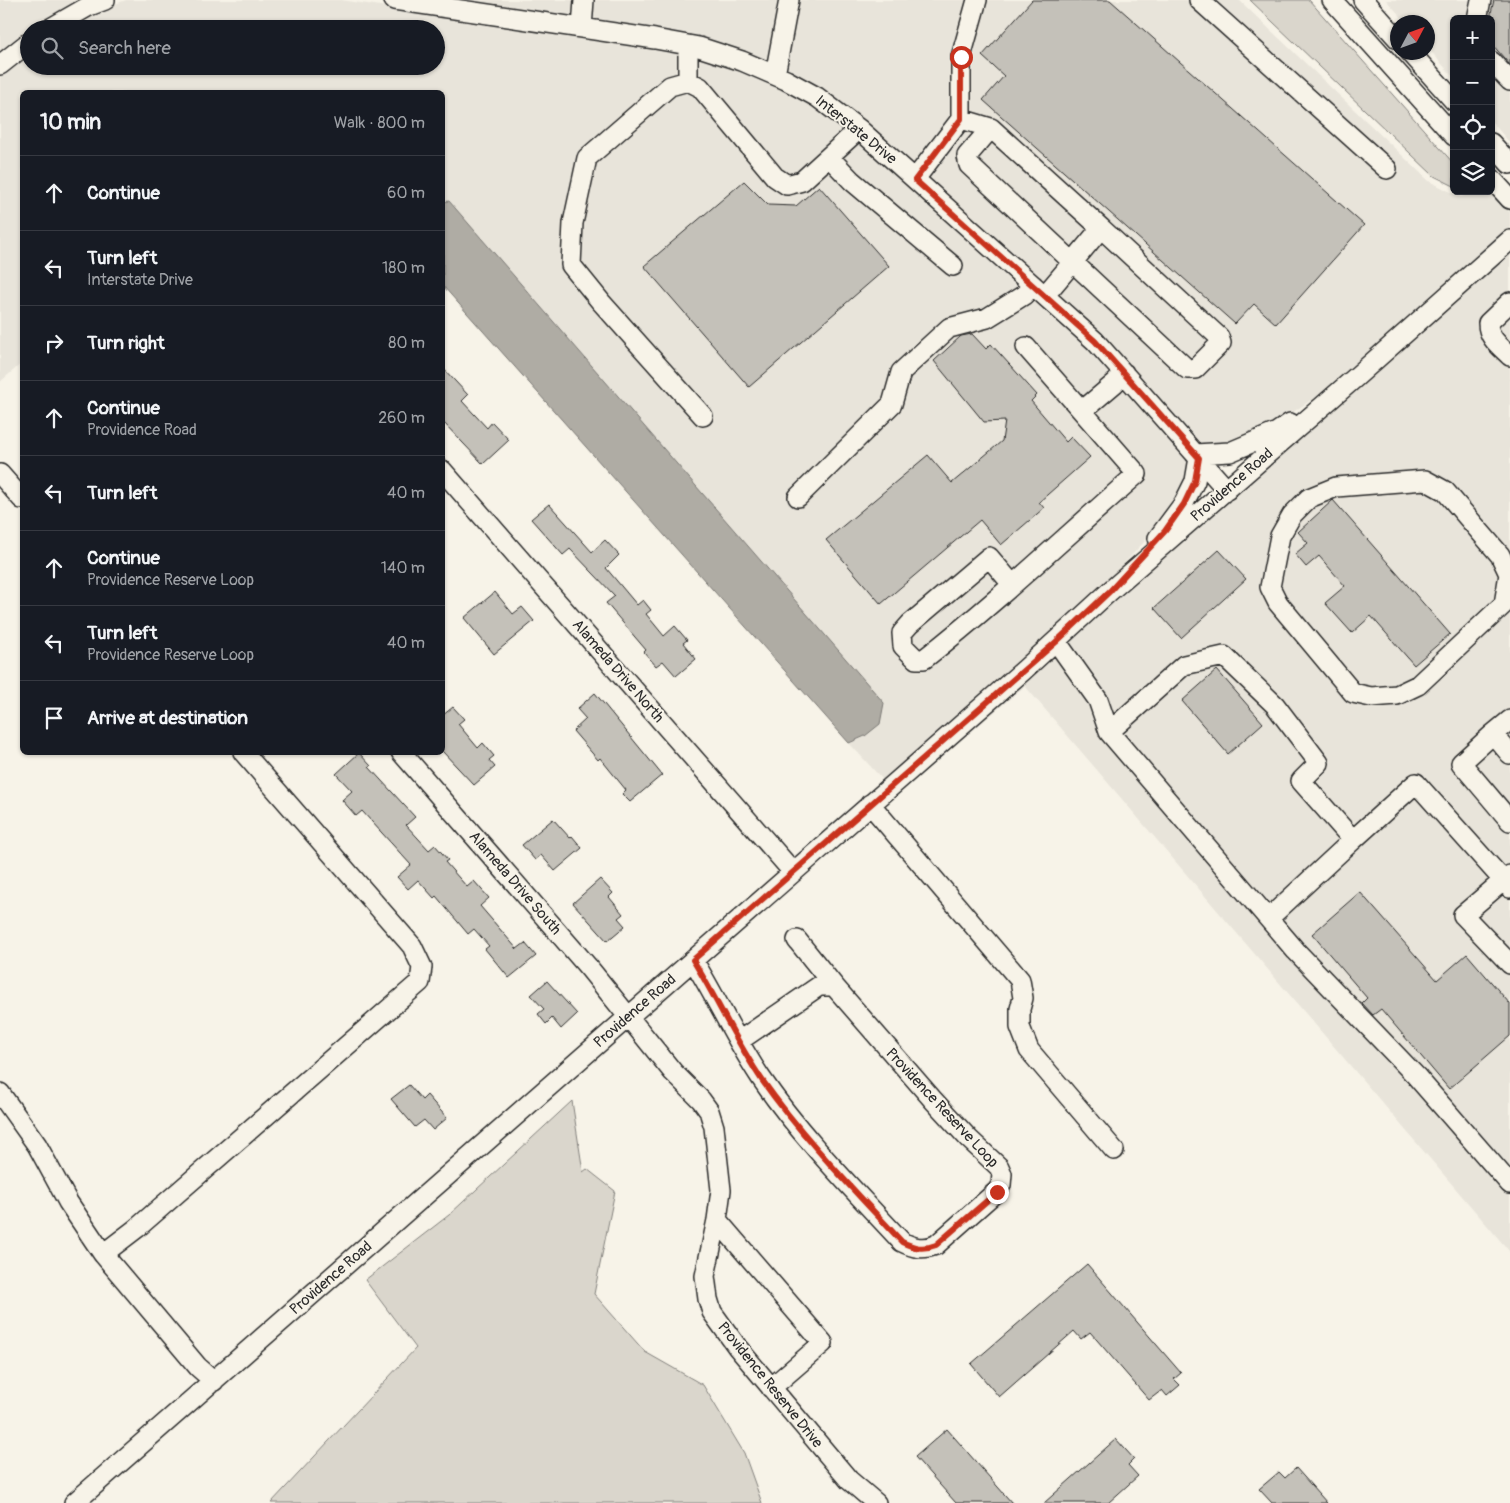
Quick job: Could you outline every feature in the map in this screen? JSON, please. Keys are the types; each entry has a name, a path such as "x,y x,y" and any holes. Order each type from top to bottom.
{"street":[{"path":"64,20 88,6 105,0"},
{"name":"Interstate Drive","path":"394,0 480,6 582,28 688,45 742,60 817,97 859,129 1095,341 1227,490"},
{"path":"582,28 584,0"},
{"path":"775,75 788,0"},
{"path":"915,180 961,119 961,57 977,0"},
{"path":"1199,0 1387,169"},
{"path":"1332,0 1450,132"},
{"path":"1363,0 1390,30"},
{"path":"1478,15 1481,0"},
{"path":"688,45 688,81"},
{"path":"0,64 20,49"},
{"path":"1417,60 1450,97"},
{"path":"1495,66 1510,80"},
{"path":"703,416 601,302 571,265 573,223 587,158 670,86 688,81 700,87 775,177 787,185 802,181 859,129"},
{"path":"961,119 991,128 1219,337 1221,343 1195,369 1187,369 1074,261 969,165 967,156 991,128"},
{"path":"1495,147 1510,164"},
{"path":"830,157 852,181 953,266"},
{"path":"1495,182 1510,199"},
{"path":"798,497 892,404 901,372 949,328 987,318 1024,295 1039,290 1074,261 1101,228"},
{"name":"Providence Road","path":"78,1501 627,1016 1056,642 1110,591 1510,240"},
{"path":"1510,302 1488,323 1488,332 1510,356"},
{"path":"1012,584 989,557 910,624 902,633 904,646 916,659 924,659 1012,584 1137,474 1026,347"},
{"path":"1082,411 1124,373"},
{"path":"1110,591 1165,531 1184,504 1195,481 1197,456 1230,452 1269,436 1345,386"},
{"name":"Alameda Drive North","path":"445,473 793,872"},
{"path":"0,474 20,498"},
{"path":"1425,480 1445,491 1505,551 1509,574 1504,604 1418,685 1397,695 1371,697 1353,693 1278,603 1270,587 1280,536 1292,515 1310,498 1336,487 1425,480"},
{"path":"1056,642 1098,700 1109,732 1296,951 1416,1076 1508,1179"},
{"path":"1109,732 1184,665 1224,656 1274,705 1319,763 1301,781 1353,840"},
{"path":"1510,720 1461,763 1510,821"},
{"path":"1493,734 1510,754"},
{"path":"103,1254 137,1228 420,982 422,966 412,946 246,755"},
{"name":"Alameda Drive South","path":"404,755 590,968 627,1016"},
{"path":"1269,918 1416,784 1508,881 1463,915 1510,964"},
{"path":"870,804 1020,980 1023,998 1020,1009 1020,1027 1028,1050 1114,1150"},
{"path":"797,940 834,986"},
{"path":"693,960 739,1041 819,986 834,986"},
{"name":"Providence Reserve Loop","path":"739,1041 760,1078 781,1106 902,1242 912,1247 926,1249 936,1245 997,1192 1001,1185 1002,1174 999,1167 969,1139 934,1101 834,986"},
{"name":"Providence Reserve Drive","path":"627,1016 674,1072 701,1100 709,1111 714,1127 721,1190 717,1220 705,1276 712,1312 771,1388 849,1480 876,1503"},
{"path":"0,1094 37,1145 68,1202 103,1254 198,1367 214,1381"},
{"path":"717,1220 823,1343 771,1388"},
{"name":"Providence Reserve Drive","path":"849,1480 859,1503"}],"shaded area":[{"path":"0,0 84,0 50,20 20,20 20,40 0,55"},
{"path":"126,0 341,0 653,47 696,55 739,68 782,87 812,104 854,135 1089,346 1187,457 1187,462 1190,462 1188,479 1159,526 1104,585 1051,636 885,782 849,743 865,736 449,201 445,202 445,90 20,90 20,365 0,382 0,74 20,57 20,75 445,75 445,20 79,20 91,13"},
{"path":"448,0 1239,0 1429,181 1450,192 1450,195 1461,197 1465,195 1495,195 1510,212 1510,230 1341,380 1274,425 1229,445 1199,446 790,72"},
{"path":"1250,0 1309,0 1450,159 1450,184 1434,176"},
{"path":"1319,0 1450,145 1450,148"},
{"path":"1386,0 1510,0 1510,143 1495,126 1495,15 1450,15 1450,73 1435,56 1435,15 1400,15"},
{"path":"449,201 884,703 880,724 865,736 849,743 445,288 445,202"},
{"path":"1510,250 1510,1252 1025,686 896,795 895,793 1115,596"},
{"path":"572,1101 583,1172 587,1169 615,1191 594,1294 645,1352 703,1385 744,1453 762,1503 271,1503 416,1348 365,1280 449,1215"}],"building":[{"path":"1032,0 1110,0 1364,225 1276,324 1254,304 1235,324 983,100 1004,76 982,56"},
{"path":"1494,0 1510,0 1510,65 1495,48 1495,15 1491,15"},
{"path":"744,181 768,205 796,206 819,186 889,266 749,387 644,266"},
{"path":"972,334 986,349 991,344 1037,395 1031,401 1066,442 1071,437 1090,457 1039,502 1044,508 1001,545 980,520 881,604 826,540 928,455 952,483 1002,441 1005,421 984,422 934,361 961,336"},
{"path":"445,370 468,395 462,401 487,428 492,422 509,440 483,464 445,424"},
{"path":"1333,500 1450,634 1414,665 1371,616 1352,633 1325,603 1345,586 1319,556 1306,567 1295,554 1308,543 1298,532"},
{"path":"549,504 592,552 605,540 619,555 606,568 637,605 643,600 651,610 646,614 664,636 675,626 687,640 683,643 696,659 676,676 663,661 656,666 644,652 646,650 606,603 615,596 570,549 563,555 531,519"},
{"path":"1219,550 1246,579 1181,638 1154,608"},
{"path":"495,592 513,614 522,607 534,621 494,654 464,618"},
{"path":"1217,670 1263,723 1228,754 1182,701"},
{"path":"595,693 662,775 630,802 622,794 626,790 600,758 598,760 573,731 586,719 577,709"},
{"path":"453,707 464,719 458,724 478,748 483,743 494,756 489,760 495,767 474,785 445,754 445,714"},
{"path":"357,755 361,755 371,766 369,767 415,817 406,825 429,850 435,845 448,860 445,862 467,887 474,881 489,898 480,906 517,949 525,943 536,956 509,978 485,949 489,946 474,929 468,934 436,896 434,898 418,880 408,889 397,877 411,865 362,811 356,816 342,800 352,791 336,774"},
{"path":"553,819 582,848 555,871 541,855 535,860 522,845"},
{"path":"600,879 613,893 609,897 623,914 618,918 625,926 607,941 573,903"},
{"path":"1360,892 1437,980 1467,954 1510,1004 1510,1036 1449,1089 1381,1009 1373,1015 1362,1003 1367,998 1312,934"},
{"path":"547,981 577,1014 561,1029 552,1018 546,1024 538,1014 544,1009 531,995"},
{"path":"409,1085 422,1100 427,1095 447,1118 433,1130 424,1120 415,1127 391,1099"},
{"path":"1087,1264 1181,1373 1174,1379 1180,1385 1167,1396 1162,1390 1149,1400 1090,1332 1081,1339 1074,1331 999,1397 971,1364"},
{"path":"947,1429 1012,1503 956,1503 915,1457"},
{"path":"1116,1439 1134,1459 1128,1465 1138,1476 1108,1503 1044,1503"},
{"path":"1296,1468 1327,1503 1272,1503 1259,1489 1279,1472 1285,1478"}],"route":[{"path":"961,57 961,119 915,180 1095,341 1199,458 1195,481 1184,504 1165,531 1110,591 1056,642 693,960 760,1078 781,1106 830,1163 902,1242 912,1247 926,1249 936,1245 997,1192"}]}
